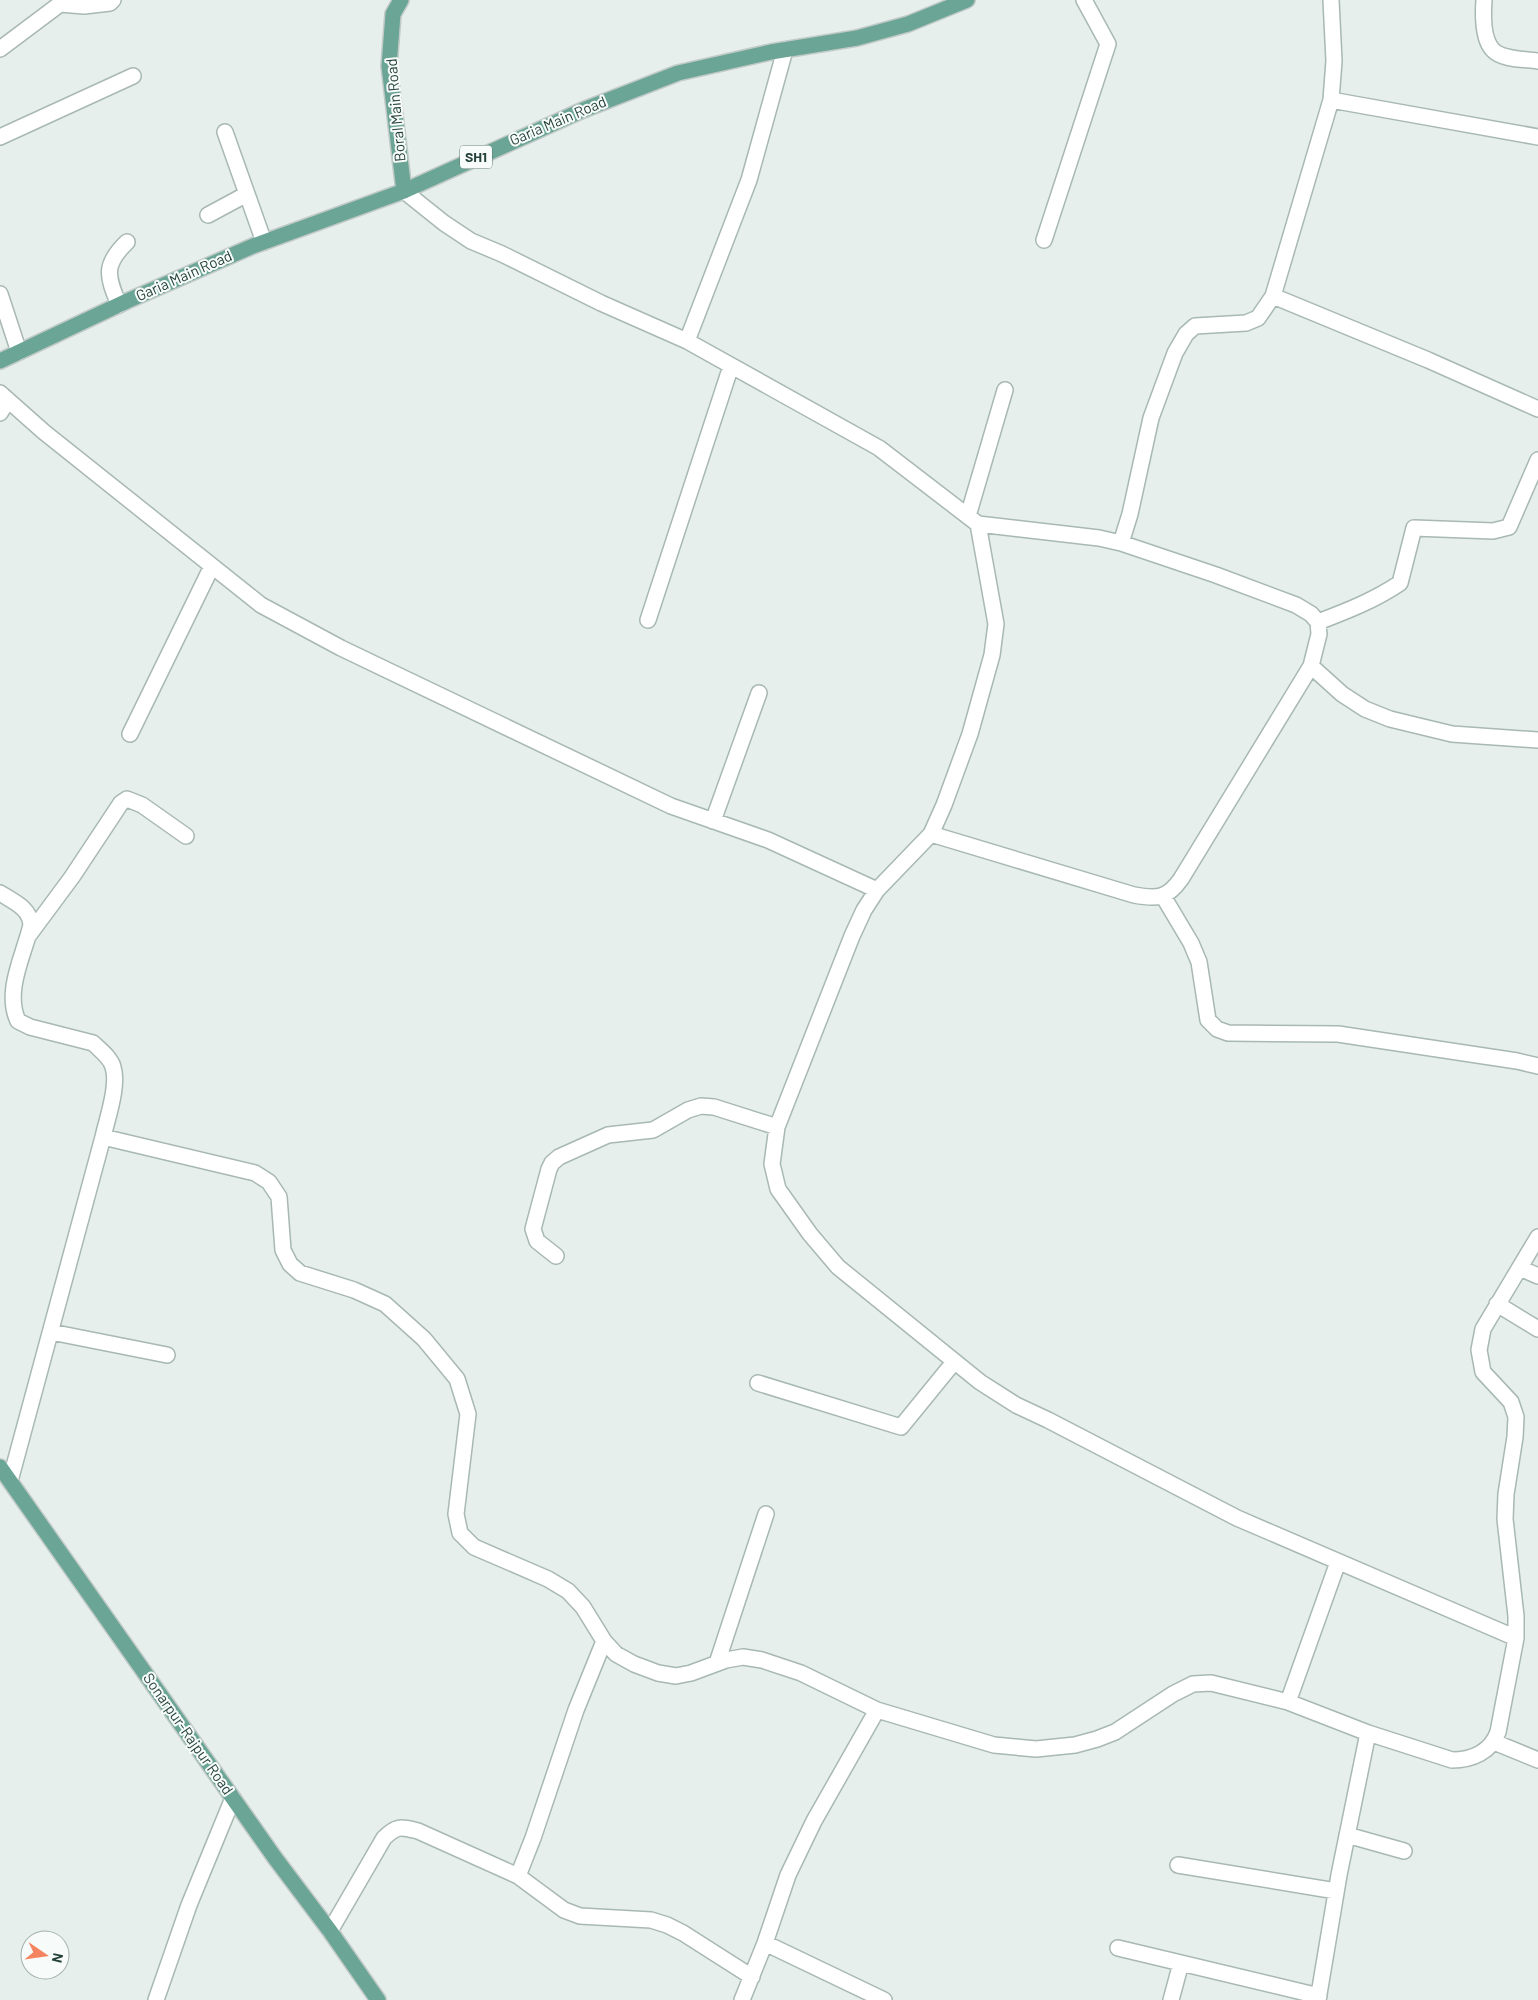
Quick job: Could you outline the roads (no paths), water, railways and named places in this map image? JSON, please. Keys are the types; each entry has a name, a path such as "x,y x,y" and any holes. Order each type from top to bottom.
{"main road":[{"name":"Boral Main Road","path":"401,0 394,14 389,66 404,191"},
{"name":"Garia Main Road","path":"0,362 119,305 264,242 404,191 583,110 678,73 784,50 857,38 908,24 967,0"},
{"name":"Sonarpur-Rajpur Road","path":"0,1467 274,1858 330,1931 378,2000"}],"street":[{"path":"0,49 60,4 84,6 113,0"},
{"path":"1044,240 1108,44 1084,0"},
{"path":"1121,543 1130,514 1151,418 1175,353 1186,334 1195,326 1246,323 1258,318 1273,296 1331,100 1334,61 1331,0"},
{"path":"1484,0 1486,35 1493,50 1504,56 1538,61"},
{"path":"687,341 749,180 784,50"},
{"path":"0,137 133,76"},
{"path":"1331,100 1538,137"},
{"path":"225,132 264,242"},
{"path":"404,191 444,223 471,241 502,254 601,304 687,341 879,448 973,520 1099,538 1121,543 1216,575 1296,605 1311,614 1318,622 1319,634 1311,666 1181,879 1175,888 1163,896 1149,898 1134,895 931,834"},
{"path":"208,214 247,194"},
{"path":"119,305 110,284 109,266 115,254 127,242"},
{"path":"0,294 19,352"},
{"path":"1273,296 1428,360 1538,409"},
{"path":"648,620 730,366"},
{"path":"1005,390 973,520 996,624 992,655 970,734 944,806 931,834 877,890 864,910 852,936 777,1127 772,1164 778,1189 810,1234 838,1267 954,1362 1016,1406 1056,1424 1237,1518 1516,1638"},
{"path":"3,402 44,432 261,605 301,628 671,806 768,840 877,890"},
{"path":"1318,622 1352,609 1400,583 1414,528 1493,531 1509,527 1538,460"},
{"path":"130,734 212,566"},
{"path":"1311,666 1342,694 1365,709 1390,719 1452,734 1538,740"},
{"path":"713,821 759,693"},
{"path":"29,936 121,803 127,799 142,804 186,836"},
{"path":"0,893 26,910 31,917 32,925 15,980 12,999 13,1011 18,1021 30,1027 92,1043 100,1049 113,1066 114,1087 103,1137 10,1481"},
{"path":"1163,896 1191,943 1199,962 1208,1020 1216,1029 1228,1033 1338,1034 1517,1061 1538,1066"},
{"path":"556,1256 537,1241 532,1229 549,1170 559,1157 608,1135 653,1130 688,1110 701,1106 714,1107 777,1127"},
{"path":"103,1137 255,1173 269,1182 279,1198 283,1250 290,1264 300,1273 354,1290 385,1304 424,1339 457,1379 468,1414 456,1514 460,1533 474,1547 548,1579 568,1591 583,1607 604,1641 622,1658 658,1673 676,1676 743,1657 762,1660 801,1673 877,1710 994,1745 1036,1749 1075,1745 1097,1739 1115,1732 1173,1694 1193,1684 1211,1683 1288,1702 1368,1734 1452,1760 1464,1760 1475,1756 1494,1742 1501,1718 1516,1638 1516,1616 1505,1519 1506,1494 1516,1417 1511,1402 1484,1372 1479,1350 1483,1330 1538,1237"},
{"path":"1520,1268 1538,1276"},
{"path":"1497,1304 1538,1329"},
{"path":"50,1332 168,1355"},
{"path":"758,1383 901,1427 954,1362"},
{"path":"717,1663 766,1514"},
{"path":"1288,1702 1338,1562"},
{"path":"518,1876 533,1838 576,1710 604,1641"},
{"path":"742,2000 765,1944 788,1875 814,1821 877,1710"},
{"path":"1118,1948 1318,1998 1336,1891 1368,1734"},
{"path":"1494,1742 1538,1760"},
{"path":"156,2000 189,1904 233,1798"},
{"path":"330,1931 384,1838 393,1829 404,1828 418,1831 518,1876 564,1910 580,1916 651,1920 667,1925 683,1932 752,1977"},
{"path":"1347,1834 1404,1851"},
{"path":"1178,1865 1336,1891"},
{"path":"765,1944 884,2000"},
{"path":"1171,2000 1181,1963"}]}
